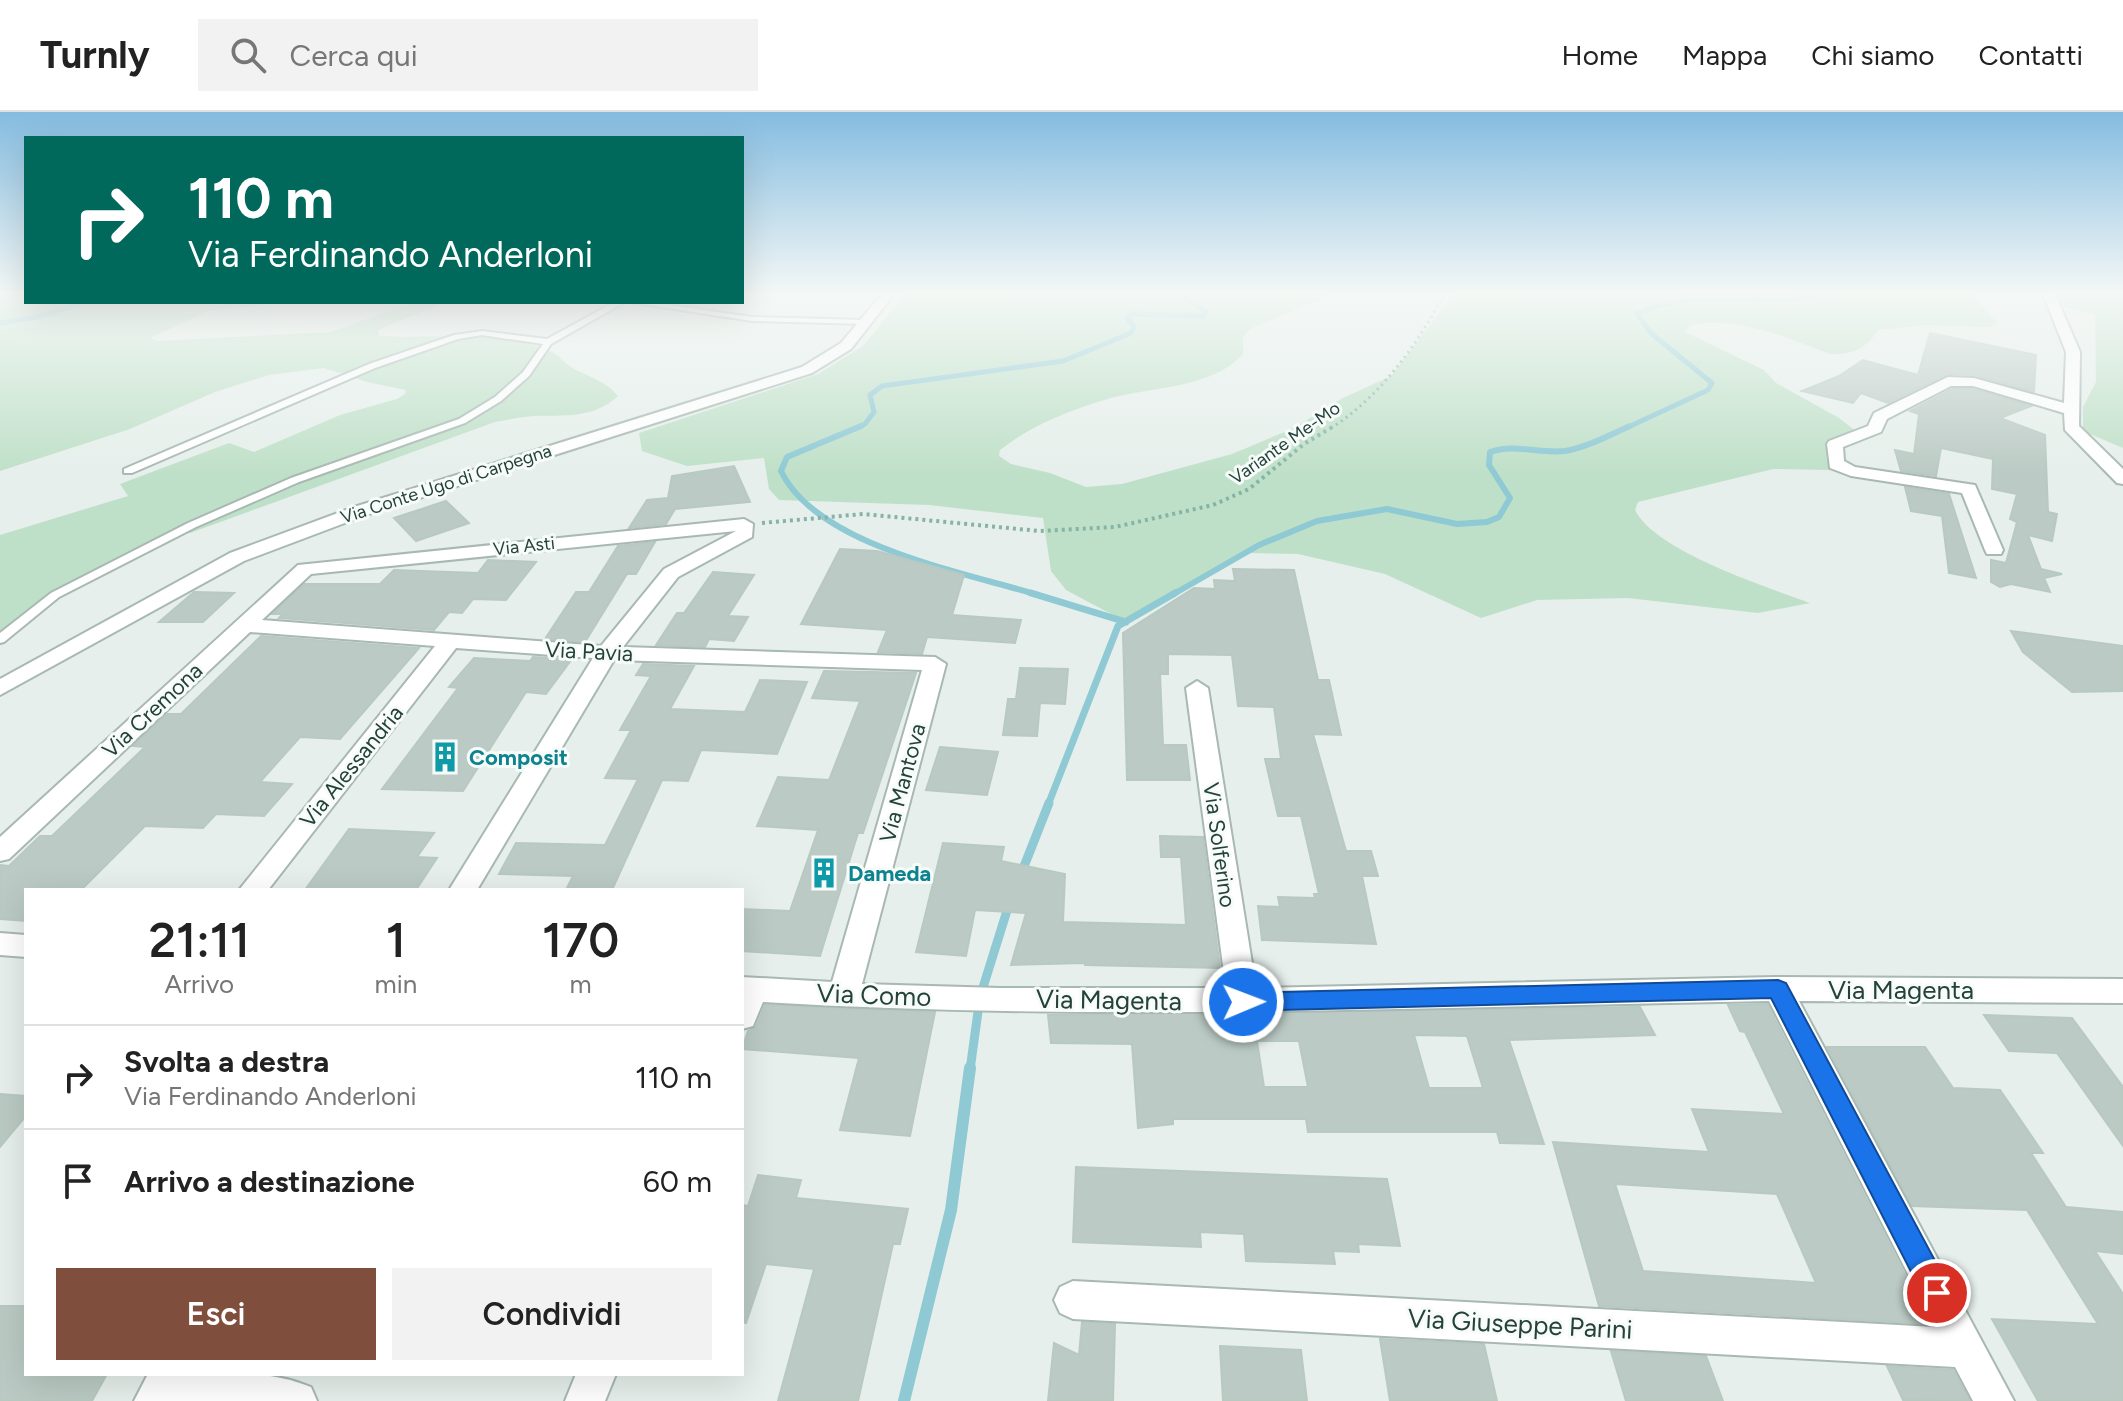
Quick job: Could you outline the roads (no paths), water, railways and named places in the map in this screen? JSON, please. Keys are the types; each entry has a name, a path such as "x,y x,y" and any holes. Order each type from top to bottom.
{"street":[{"name":"Via Conte Ugo di Carpegna","path":"0,688 237,557 360,511 807,370 833,354"},
{"path":"2073,354 2071,427 2123,479"},
{"path":"1994,550 1969,489 1851,471 1836,464 1835,444 1875,429 1880,416 1948,381 1974,382 2071,410"},
{"name":"Via Asti","path":"305,569 744,524 745,533 671,573 607,653"},
{"name":"Via Cremona","path":"0,852 305,569"},
{"name":"Via Pavia","path":"243,625 607,653 935,664"},
{"name":"Via Alessandria","path":"255,888 450,642"},
{"path":"464,888 607,653"},
{"name":"Via Mantova","path":"844,994 935,664"},
{"name":"Via Solferino","path":"1197,688 1243,1002"},
{"path":"0,944 24,946"},
{"path":"1778,989 1994,1401"},
{"name":"Via Magenta","path":"1006,999 1243,1002 1778,989 2123,991"},
{"name":"Via Como","path":"746,999 844,994 1006,999"},
{"name":"Via Giuseppe Parini","path":"1073,1300 1966,1348"},
{"path":"585,1401 595,1376"},
{"path":"164,1385 297,1401"}],"lane":[{"path":"128,471 405,354"},
{"path":"0,639 55,595 192,525 295,480 462,421 498,399 526,374 540,354"}],"waterway":[{"path":"856,428 865,424 874,412 870,395 882,386 1063,361 1080,354"},
{"path":"1626,428 1708,390 1712,383 1677,354"},
{"path":"861,426 787,457 781,471 799,497 826,519 858,537 933,565 1031,593"},
{"path":"1172,595 1259,545 1317,521 1387,509 1457,524 1487,522 1499,517 1510,498 1489,465 1490,452 1508,448 1565,451 1590,444 1630,426"},
{"path":"1031,593 1038,595"},
{"path":"1031,593 1125,622"},
{"path":"1125,622 1175,593"},
{"path":"1048,805 1118,626 1125,622"},
{"path":"1021,874 1049,803"},
{"path":"970,1070 980,997 1010,901"},
{"path":"904,1401 951,1210 970,1068"}],"place":[{"name":"Composit","path":"445,757"},
{"name":"Dameda","path":"824,873"}]}
